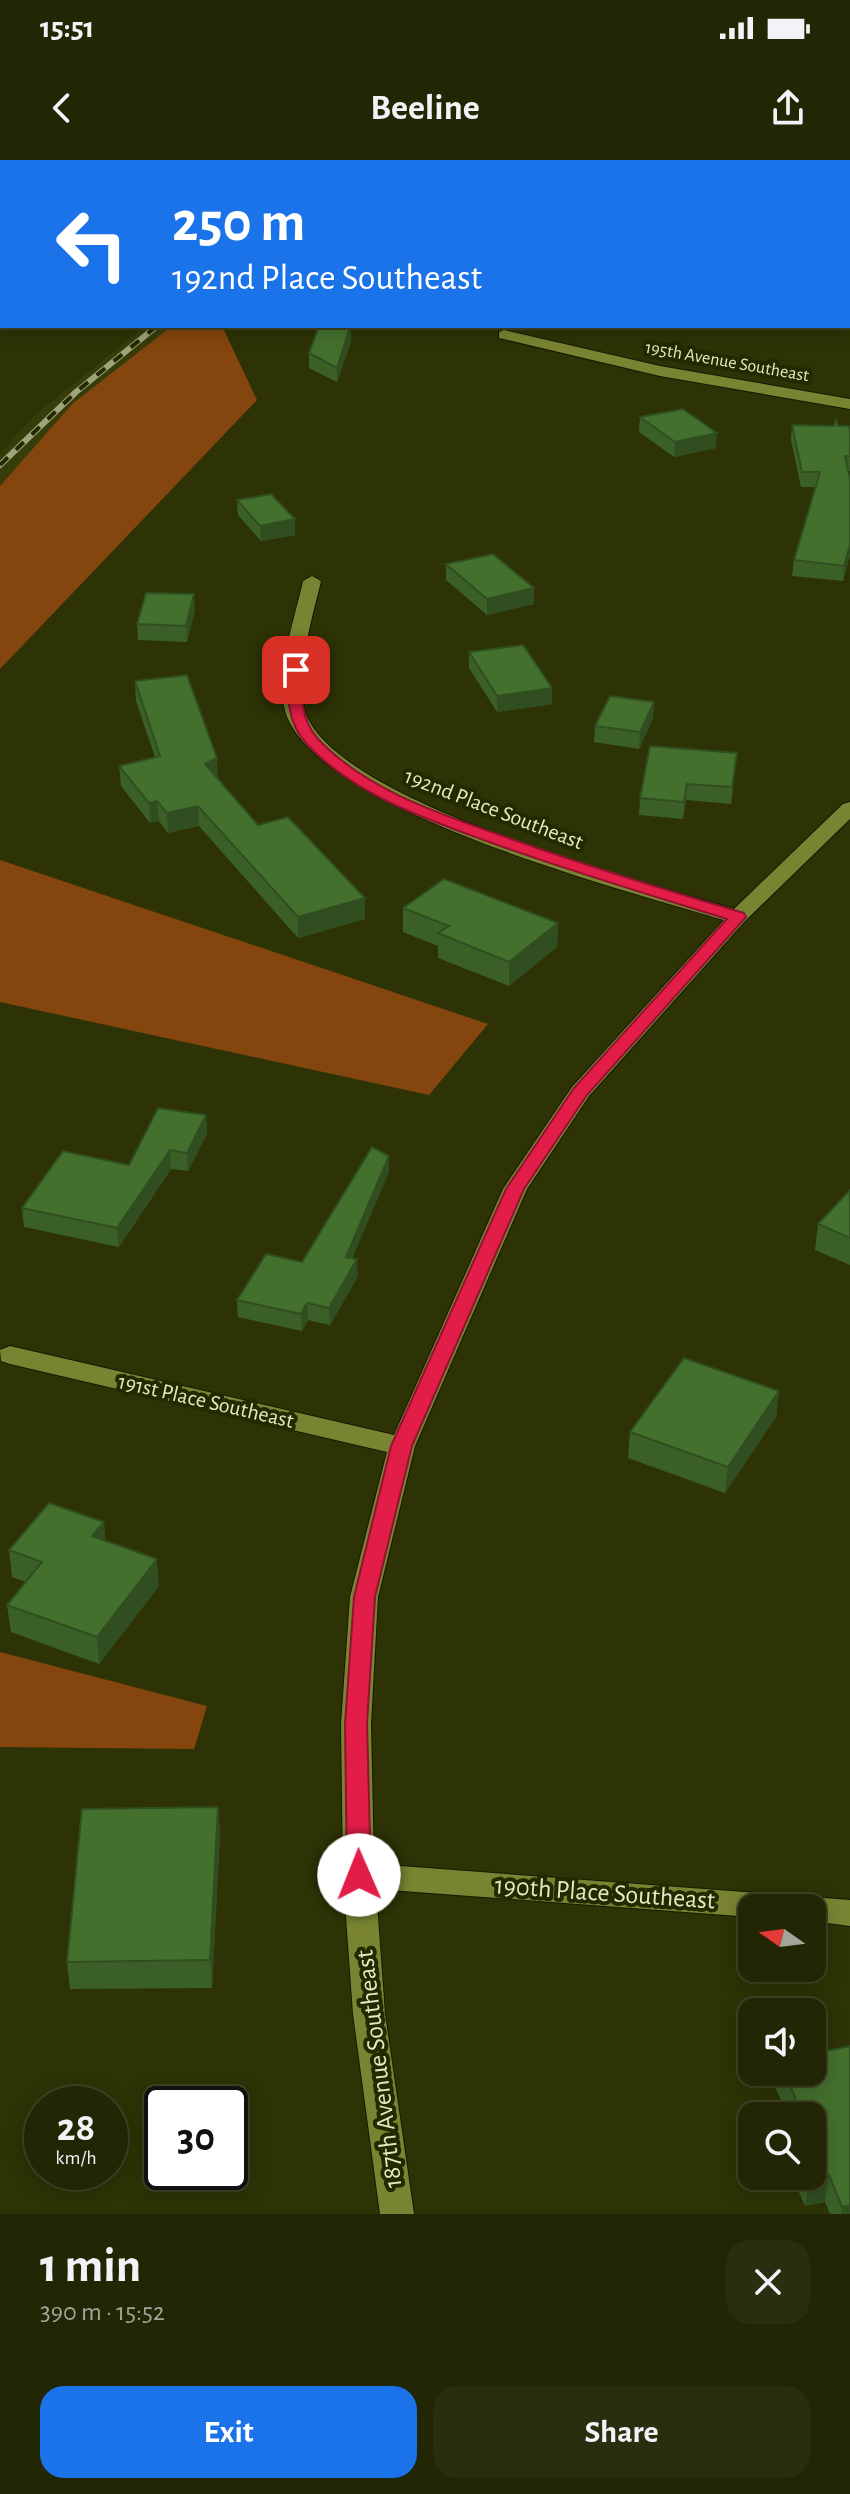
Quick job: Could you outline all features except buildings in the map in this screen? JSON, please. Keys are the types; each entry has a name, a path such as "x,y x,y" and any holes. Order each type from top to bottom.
{"street":[{"name":"195th Avenue Southeast","path":"504,335 660,371 850,404"},
{"name":"192nd Place Southeast","path":"312,581 298,642 294,697 298,719 312,741 361,781 433,817 571,866 738,917"},
{"name":"187th Avenue Southeast","path":"397,2214 369,2014 359,1875 356,1724 364,1597 402,1446 515,1189 580,1092 738,917 850,808"},
{"name":"191st Place Southeast","path":"10,1355 402,1446"},
{"name":"190th Place Southeast","path":"359,1875 795,1906 850,1913"}],"shaded area":[{"path":"143,328 169,328 72,404 0,486 0,454 33,417"},
{"path":"169,328 223,328 257,400 0,669 0,486 72,404"},
{"path":"0,860 488,1024 429,1095 0,1002"},
{"path":"0,1652 207,1706 194,1749 0,1747"}],"railway":[{"path":"0,465 76,392 155,328"}],"route":[{"path":"296,670 294,697 298,719 312,741 361,781 433,817 571,866 738,917 580,1092 515,1189 402,1446 364,1597 356,1724 359,1875"}]}
